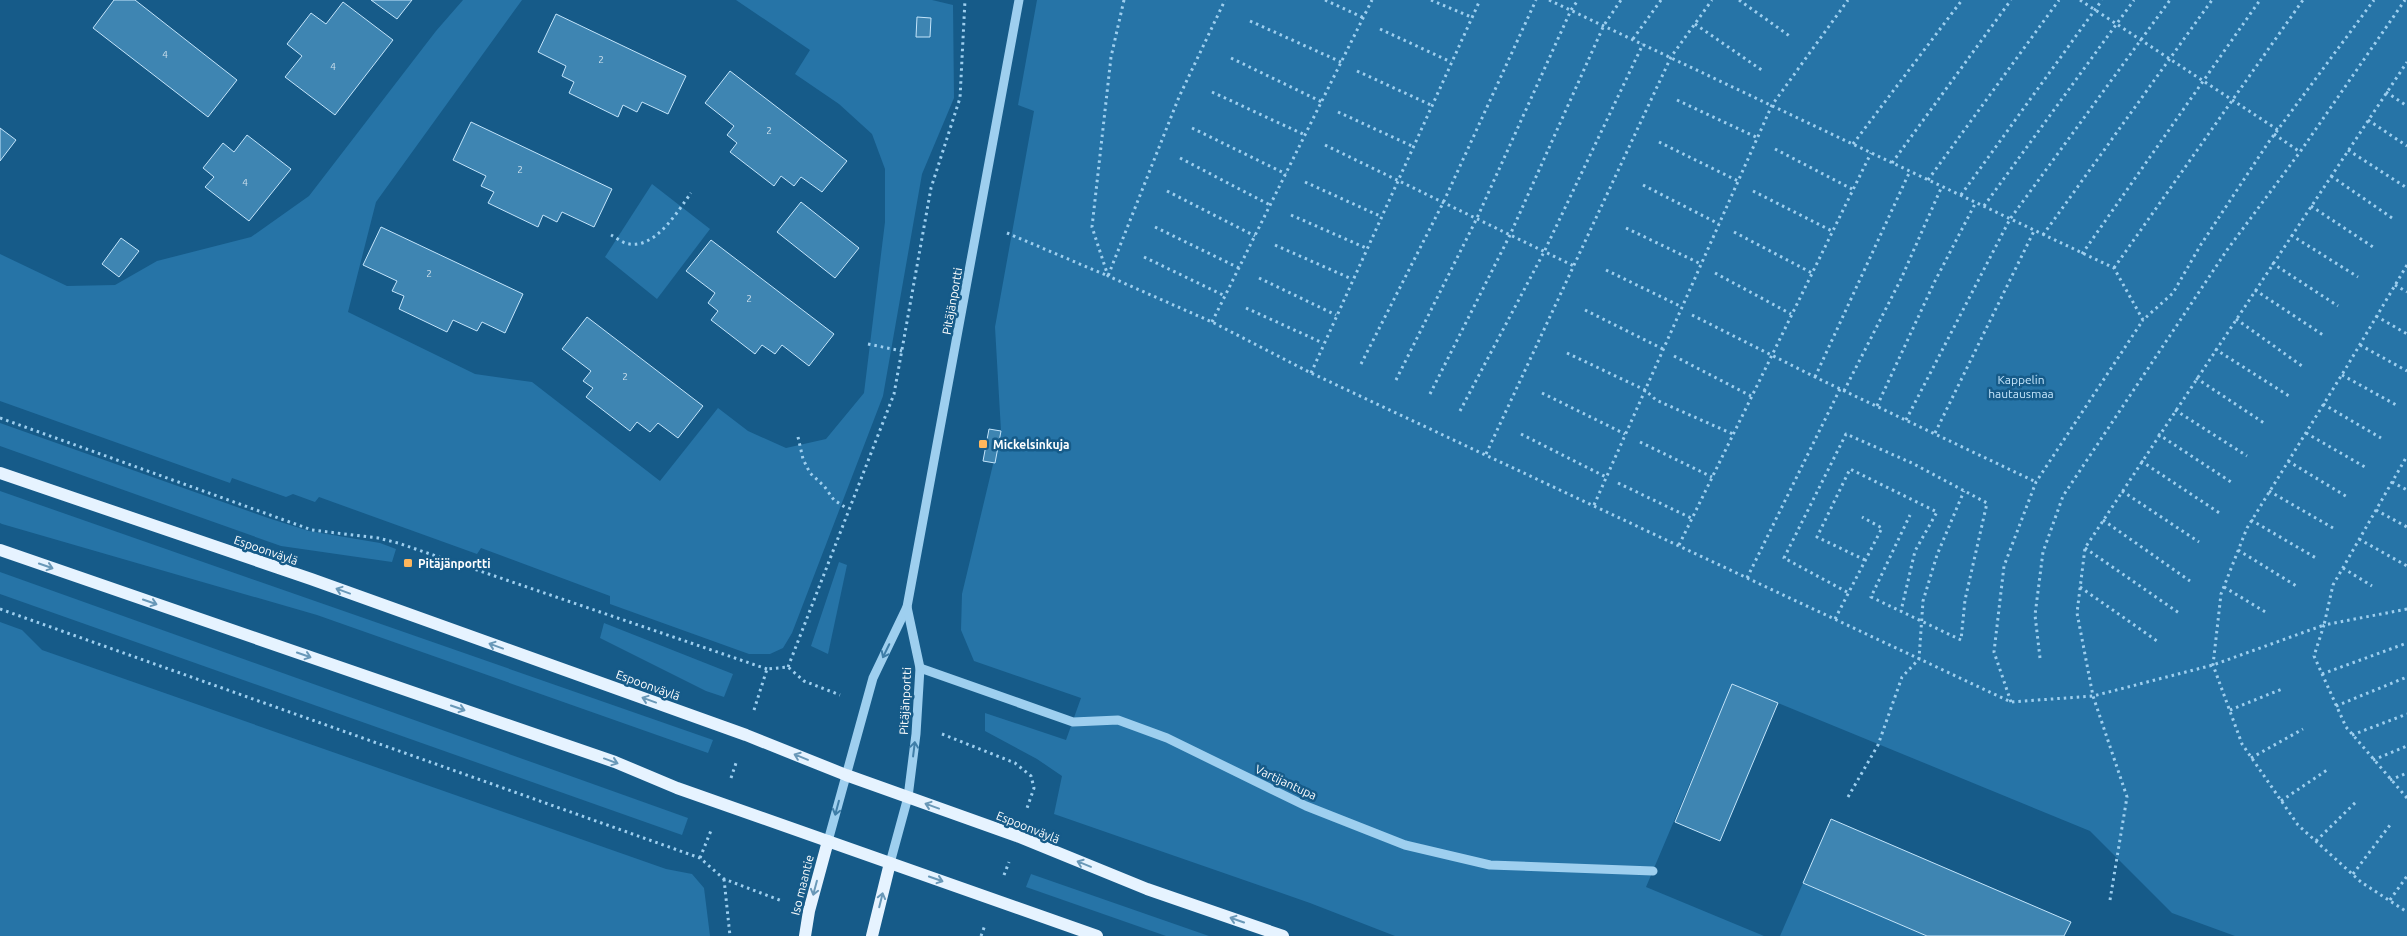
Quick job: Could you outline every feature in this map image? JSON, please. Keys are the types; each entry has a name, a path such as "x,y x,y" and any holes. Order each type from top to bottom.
{"main road":[{"name":"Espoonväylä","path":"0,473 311,579 737,731 846,775 1017,836 1147,889 1283,936"},
{"path":"0,550 615,762 677,788 1097,936"},
{"name":"Iso maantie","path":"805,936 809,911 828,841"},
{"path":"872,936 890,863"}],"street":[{"name":"Pitäjänportti","path":"828,841 873,678 907,607 1019,0"},
{"name":"Pitäjänportti","path":"890,863 908,797 917,724 920,668 907,607"},
{"name":"Vartijantupa","path":"920,668 1073,722 1118,720 1167,738 1306,806 1406,845 1490,865 1653,871"}],"path":[{"path":"866,704 804,681 788,667 848,508 894,394 931,188 960,98 965,0"},
{"path":"1108,276 1092,227 1111,57 1124,0"},
{"path":"1108,276 1179,97 1226,0"},
{"path":"1325,0 1364,18"},
{"path":"1212,322 1372,0"},
{"path":"1431,0 1471,17"},
{"path":"1310,372 1480,0"},
{"path":"1361,364 1444,201 1536,0"},
{"path":"1549,0 1976,202 2043,236 2114,268 2143,320"},
{"path":"1396,380 1478,218 1571,10 1578,0"},
{"path":"1430,394 1510,235 1604,25 1621,0"},
{"path":"1633,39 1661,0"},
{"path":"1486,454 1671,57 1712,0"},
{"path":"1739,0 1791,37"},
{"path":"1594,505 1772,105 1848,0"},
{"path":"1853,144 1962,0"},
{"path":"1892,163 2011,0"},
{"path":"1928,180 2058,0"},
{"path":"2080,0 2278,130"},
{"path":"1961,195 2102,0"},
{"path":"1984,206 2134,0"},
{"path":"1906,420 2010,219 2170,0"},
{"path":"2043,236 2212,0"},
{"path":"2082,254 2260,0"},
{"path":"2114,268 2304,0"},
{"path":"2011,702 1994,652 2004,566 2036,482 2143,320 2173,292 2200,246 2274,134 2374,0"},
{"path":"2040,658 2034,615 2042,552 2063,496 2227,250 2300,152 2405,0"},
{"path":"1250,21 1342,62"},
{"path":"1696,24 1763,71"},
{"path":"1380,29 1451,62"},
{"path":"1460,411 1544,252 1644,44"},
{"path":"1231,58 1322,102"},
{"path":"2110,900 2127,797 2093,696 2077,613 2084,548 2407,62"},
{"path":"1357,71 1432,105"},
{"path":"1212,92 1305,135"},
{"path":"2386,92 2407,106"},
{"path":"1677,100 1758,138"},
{"path":"1338,112 1412,146"},
{"path":"2368,120 2407,146"},
{"path":"1192,128 1286,174"},
{"path":"2274,134 2300,152"},
{"path":"1659,142 1738,181"},
{"path":"1325,145 1444,201 1574,266"},
{"path":"1775,149 1852,189"},
{"path":"2348,150 2407,188"},
{"path":"1678,545 1871,153"},
{"path":"1180,158 1270,205"},
{"path":"1815,377 1910,171"},
{"path":"2331,176 2395,220"},
{"path":"1305,182 1380,216"},
{"path":"1643,185 1719,224"},
{"path":"1844,390 1901,279 1942,186"},
{"path":"1167,191 1255,236"},
{"path":"1753,191 1832,231"},
{"path":"611,235 626,243 644,243 663,229 691,193"},
{"path":"1877,406 1934,283 1976,202"},
{"path":"2311,206 2376,249"},
{"path":"1291,215 1366,248"},
{"path":"1155,227 1239,268"},
{"path":"1626,228 1701,264"},
{"path":"1935,434 2034,231"},
{"path":"1734,232 1812,273"},
{"path":"1007,233 1212,322 1310,372 2011,702 2093,696 2213,666 2324,625 2407,609"},
{"path":"2291,235 2358,277"},
{"path":"1275,245 1352,278"},
{"path":"1144,257 1226,296"},
{"path":"2272,263 2338,306"},
{"path":"2407,264 2342,375 2251,520 2221,594 2213,666 2242,744 2298,825 2353,874 2407,912"},
{"path":"1606,270 1682,307"},
{"path":"1715,274 1791,314"},
{"path":"1259,278 1336,315"},
{"path":"2395,285 2407,292"},
{"path":"2255,290 2323,335"},
{"path":"1246,308 1323,344"},
{"path":"1585,310 1663,350"},
{"path":"1692,315 1771,356 2036,482"},
{"path":"2376,316 2407,334"},
{"path":"2236,319 2302,366"},
{"path":"868,344 902,351"},
{"path":"2360,345 2407,371"},
{"path":"2216,348 2289,396"},
{"path":"1567,353 1645,390 1656,400 1733,434"},
{"path":"1674,356 1751,396"},
{"path":"2342,375 2398,406"},
{"path":"2196,378 2264,423"},
{"path":"1747,578 1840,388"},
{"path":"1542,393 1625,434"},
{"path":"2323,404 2381,438"},
{"path":"2174,410 2247,456"},
{"path":"0,418 312,530 378,538 398,544 767,670"},
{"path":"2306,433 2365,467"},
{"path":"1521,434 1606,477"},
{"path":"1847,592 1784,558 1846,434 1912,463 1988,503 1965,600 1961,640 1871,597 1910,515"},
{"path":"2158,434 2234,484"},
{"path":"798,437 803,459 810,473 824,486 834,500 848,508"},
{"path":"1640,442 1712,477"},
{"path":"2407,456 2333,585 2324,625 2314,656 2346,727 2372,760 2407,798"},
{"path":"2141,461 2221,514"},
{"path":"2288,461 2349,498"},
{"path":"1865,560 1817,538 1850,469 1937,512 1915,551 1901,611"},
{"path":"2392,482 2407,490"},
{"path":"1618,483 1691,518"},
{"path":"1848,796 1878,745 1902,677 1919,659 1923,601 1937,555 1964,491"},
{"path":"2122,491 2199,542"},
{"path":"2269,491 2332,528"},
{"path":"2376,510 2407,527"},
{"path":"1834,619 1882,528 1862,517"},
{"path":"2103,520 2190,581"},
{"path":"2251,520 2316,558"},
{"path":"2359,539 2407,566"},
{"path":"2084,548 2179,613"},
{"path":"2238,550 2298,587"},
{"path":"2343,568 2372,586"},
{"path":"2080,587 2157,640"},
{"path":"2224,587 2267,613"},
{"path":"0,609 700,858 724,880 809,911"},
{"path":"2322,674 2407,643"},
{"path":"2336,706 2407,677"},
{"path":"2230,710 2282,689"},
{"path":"2352,735 2407,714"},
{"path":"917,724 1015,763 1032,776 1034,788 981,936"},
{"path":"2252,758 2303,729"},
{"path":"2372,760 2407,746"},
{"path":"2281,800 2327,770"},
{"path":"2390,780 2407,773"},
{"path":"2316,841 2357,801"},
{"path":"2353,874 2390,825"},
{"path":"2390,900 2407,876"},
{"path":"724,880 730,936"}],"green space":[{"path":"463,0 522,0 376,202 348,312 475,374 532,382 660,481 718,408 748,431 786,448 826,439 864,393 885,222 885,169 872,134 839,104 795,74 810,50 736,0 932,0 953,5 954,98 922,174 883,396 792,633 783,648 770,654 749,654 610,604 610,596 481,548 477,554 319,497 315,502 293,494 286,497 232,478 230,483 0,401 0,254 67,286 115,285 157,261 251,237 309,196 436,31"},
{"name":"Kappelin hautausmaa","path":"1037,0 2407,0 2407,936 2235,936 2172,913 2090,831 1732,684 1646,887 1764,936 1395,936 1310,903 1054,814 1062,776 1037,759 985,731 985,713 1066,740 1081,698 974,661 961,630 962,594 1001,431 995,327 1034,111 1018,105"},
{"path":"652,184 710,229 657,299 605,257"},
{"path":"0,423 309,531 380,543 396,549 392,562 281,546 0,446"},
{"path":"0,491 713,740 708,753 317,615 2,524 0,523"},
{"path":"839,562 847,565 828,654 811,646"},
{"path":"0,572 688,818 682,835 0,594"},
{"path":"0,622 22,630 42,650 666,869 692,874 704,888 710,936 0,936"},
{"path":"604,623 733,674 724,697 706,691 600,638"},
{"path":"1031,874 1209,936 1166,936 1026,887"},
{"path":"1803,883 1927,936 1780,936"}],"building":[{"path":"114,0 135,0 237,80 208,117 93,28"},
{"path":"371,0 412,0 397,19"},
{"path":"343,2 393,40 335,115 285,77 302,56 287,44 311,13 326,24"},
{"path":"556,14 686,76 668,114 642,102 637,112 623,105 618,117 569,93 574,82 562,76 566,66 538,52"},
{"path":"917,17 931,18 930,37 916,37"},
{"path":"730,71 847,161 822,192 801,177 794,186 781,176 774,186 730,152 737,143 727,135 734,126 705,103"},
{"path":"471,122 612,189 594,227 562,212 557,222 543,215 538,227 488,203 494,192 481,186 486,176 453,160"},
{"path":"0,128 16,140 0,161"},
{"path":"247,135 291,169 249,221 205,187 214,177 203,168 223,143 234,152"},
{"path":"801,202 859,248 835,278 777,232"},
{"path":"381,227 523,294 505,333 482,322 477,331 453,320 447,332 399,309 404,296 392,291 397,281 363,265"},
{"path":"121,238 139,251 119,277 102,264"},
{"path":"711,240 834,334 809,366 782,345 775,354 762,345 755,354 711,320 718,311 708,303 715,293 686,271"},
{"path":"587,317 703,406 678,438 658,423 650,432 637,422 630,431 586,397 593,388 583,381 591,371 562,349"},
{"path":"989,429 1001,431 995,463 983,461"},
{"path":"1732,684 1778,703 1720,841 1675,822"},
{"path":"1831,819 2071,922 2064,936 1927,936 1803,883"}],"place":[{"name":"Mickelsinkuja","path":"983,444"},
{"name":"Pitäjänportti","path":"408,563"}]}
